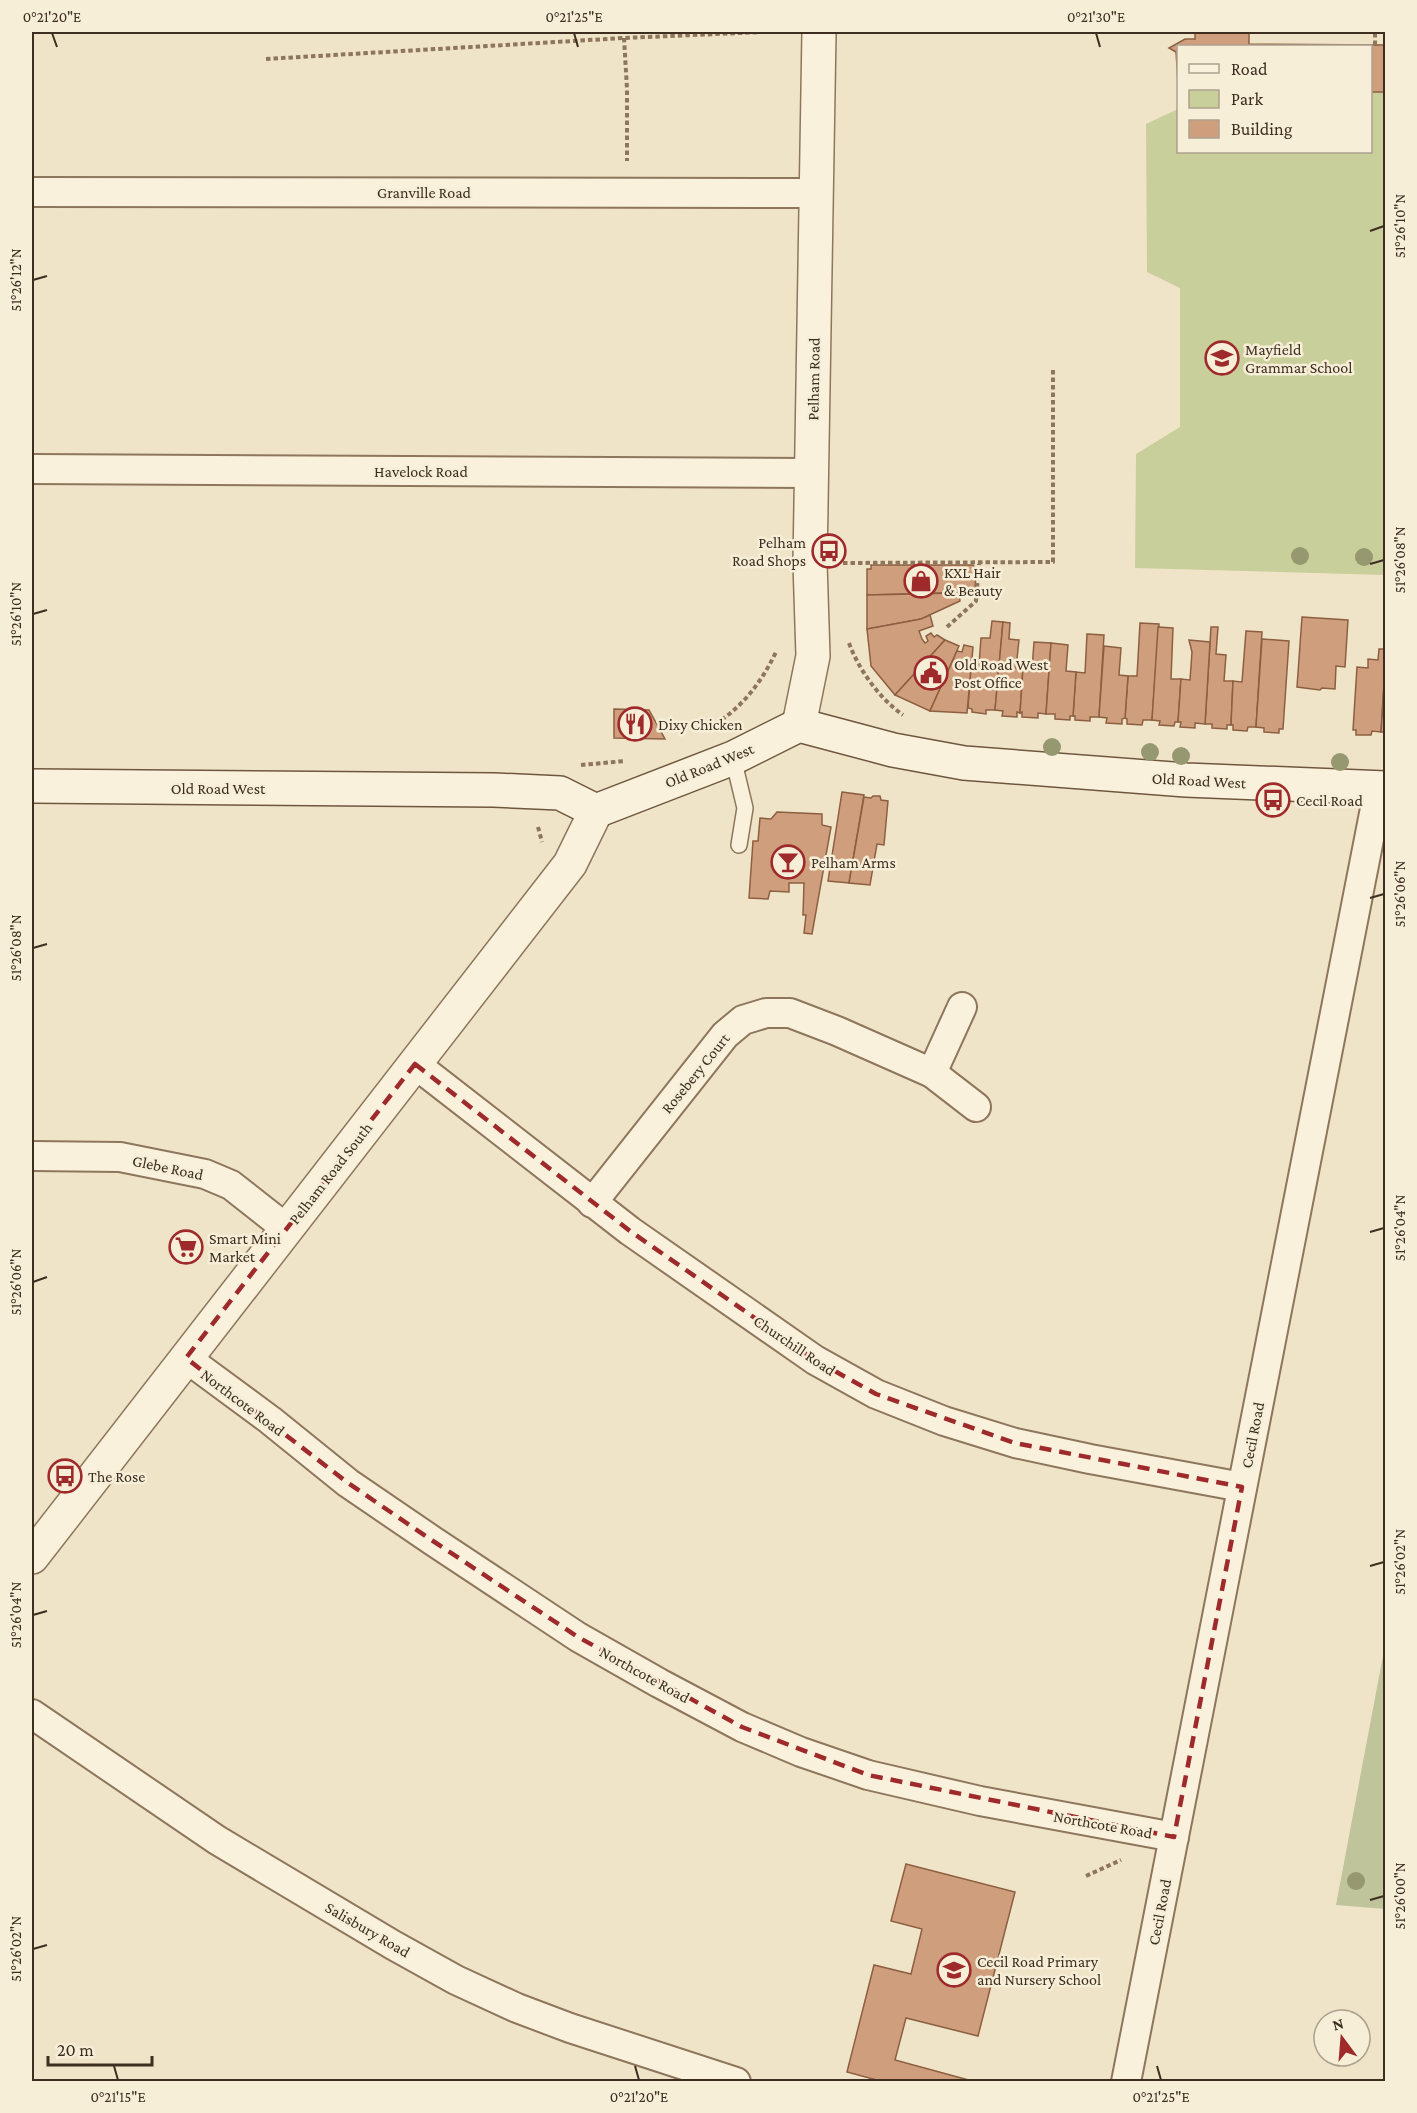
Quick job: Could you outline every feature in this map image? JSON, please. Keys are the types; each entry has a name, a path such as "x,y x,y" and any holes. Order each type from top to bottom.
{"street":[{"name":"Pelham Road","path":"799,725 813,656 810,587 811,473 819,32"},
{"name":"Granville Road","path":"32,192 816,193"},
{"name":"Havelock Road","path":"32,469 811,473"},
{"name":"Old Road West","path":"32,786 494,790 560,793 596,811 733,758 799,725 893,750 964,763 1186,780 1382,788"},
{"name":"Cecil Road","path":"1126,2082 1382,788"},
{"name":"Pelham Road South","path":"32,1557 570,864 596,811"},
{"path":"932,1073 962,1007"},
{"name":"Rosebery Court","path":"592,1203 725,1035 743,1020 766,1013 790,1013 932,1073 976,1107"},
{"name":"Churchill Road","path":"415,1064 592,1203 792,1345 838,1374 890,1401 1015,1443 1242,1487"},
{"name":"Glebe Road","path":"32,1156 120,1157 206,1174 231,1185 287,1229"},
{"name":"Northcote Road","path":"186,1358 270,1420 316,1460 442,1548 569,1631 742,1727 828,1762 878,1778 980,1802 1174,1837"},
{"name":"Salisbury Road","path":"32,1714 217,1840 456,1980 517,2008 570,2028 736,2082"}],"lane":[{"path":"733,758 745,808 739,845"}],"path":[{"path":"266,58 763,32"},
{"path":"1375,32 1375,45"},
{"path":"624,38 627,89 627,192"},
{"path":"840,553 840,564 1053,562 1053,369"},
{"path":"947,627 976,601 979,564"},
{"path":"848,639 855,658 873,686 895,709 908,718"},
{"path":"703,732 724,718 754,690 778,648"},
{"path":"580,765 632,760"},
{"path":"536,825 540,829 543,851"}],"highlighted area":[{"path":"415,1064 630,1231 815,1360 876,1394 1015,1443 1242,1487 1174,1837 868,1775 742,1727 578,1637 433,1541 348,1483 186,1358"}],"green space":[{"name":"Mayfield Grammar School","path":"1372,92 1386,92 1385,575 1135,568 1136,454 1180,427 1180,288 1147,272 1146,124 1177,109 1177,153 1372,153"},
{"path":"1385,1645 1385,1909 1336,1905"}],"building":[{"path":"1195,32 1249,32 1249,44 1386,45 1386,92 1372,92 1372,45 1177,45 1177,66 1176,52 1169,48 1185,39 1195,39"},
{"name":"KXL Hair & Beauty","path":"871,565 973,565 976,569 975,592 867,595 867,569 871,569"},
{"path":"959,593 960,601 921,619 867,629 867,595"},
{"path":"930,615 933,626 919,631 922,639 925,643 928,641 926,636 931,633 934,637 937,635 945,640 895,695 871,666 867,629 921,619"},
{"path":"1302,617 1348,620 1345,667 1336,666 1335,689 1297,687"},
{"path":"992,621 1003,622 995,710 986,710 986,714 972,712 972,709 968,708 971,664 979,665 981,638 990,638"},
{"path":"1003,622 1010,623 1009,639 1019,640 1016,668 1023,668 1020,713 1017,712 1017,717 1002,716 1003,711 995,710"},
{"path":"1140,623 1159,624 1152,720 1143,720 1142,725 1127,724 1125,718 1128,676 1137,676"},
{"path":"1158,627 1173,628 1171,679 1181,679 1178,722 1175,722 1174,726 1159,725 1160,721 1152,720"},
{"path":"1211,627 1218,627 1216,654 1226,655 1224,681 1233,681 1231,725 1227,725 1227,729 1212,728 1212,724 1205,724"},
{"path":"1246,631 1262,632 1256,727 1248,727 1247,731 1233,730 1233,725 1231,725 1233,681 1242,682"},
{"path":"1087,634 1104,635 1099,717 1090,717 1090,721 1075,720 1073,716 1076,672 1085,673"},
{"path":"1262,639 1289,641 1283,729 1279,729 1279,733 1264,732 1264,728 1256,727"},
{"name":"Old Road West Post Office","path":"945,640 959,646 930,711 895,695"},
{"path":"1189,640 1210,642 1205,724 1195,723 1195,728 1180,727 1181,722 1178,722 1181,679 1190,680 1192,652"},
{"path":"1034,642 1051,643 1046,714 1038,713 1038,718 1022,717 1022,712 1020,713 1023,668 1032,669"},
{"path":"1051,643 1068,645 1066,671 1076,672 1073,716 1070,716 1070,720 1055,719 1055,714 1046,714"},
{"path":"964,645 973,647 967,713 930,711 957,651 962,652"},
{"path":"1104,646 1121,648 1119,675 1128,676 1125,718 1122,719 1122,724 1106,723 1107,718 1099,717"},
{"path":"1379,649 1386,649 1381,732 1372,731 1371,735 1356,735 1356,730 1353,730 1357,667 1368,668 1368,659 1378,660"},
{"path":"1386,658 1386,732 1381,732"},
{"name":"Dixy Chicken","path":"614,709 649,710 665,739 614,738"},
{"path":"842,792 864,795 849,883 828,881"},
{"path":"880,796 881,800 888,801 884,845 877,844 870,885 849,883 864,797"},
{"name":"Pelham Arms","path":"777,812 822,814 822,825 831,827 812,934 804,933 806,915 803,915 804,883 789,883 789,892 770,891 768,899 749,898 753,841 758,841 760,818 771,819"},
{"name":"Cecil Road Primary and Nursery School","path":"906,1864 1015,1892 978,2036 906,2018 895,2060 976,2082 884,2082 847,2072 874,1965 911,1974 922,1929 891,1921"}],"place":[{"name":"Mayfield Grammar School","path":"1222,358"},
{"name":"Pelham Road Shops","path":"829,551"},
{"name":"KXL Hair & Beauty","path":"921,581"},
{"name":"Old Road West Post Office","path":"931,673"},
{"name":"Dixy Chicken","path":"635,724"},
{"name":"Cecil Road","path":"1273,800"},
{"name":"Pelham Arms","path":"788,862"},
{"name":"Smart Mini Market","path":"186,1247"},
{"name":"The Rose","path":"65,1476"},
{"name":"Cecil Road Primary and Nursery School","path":"954,1970"}]}
